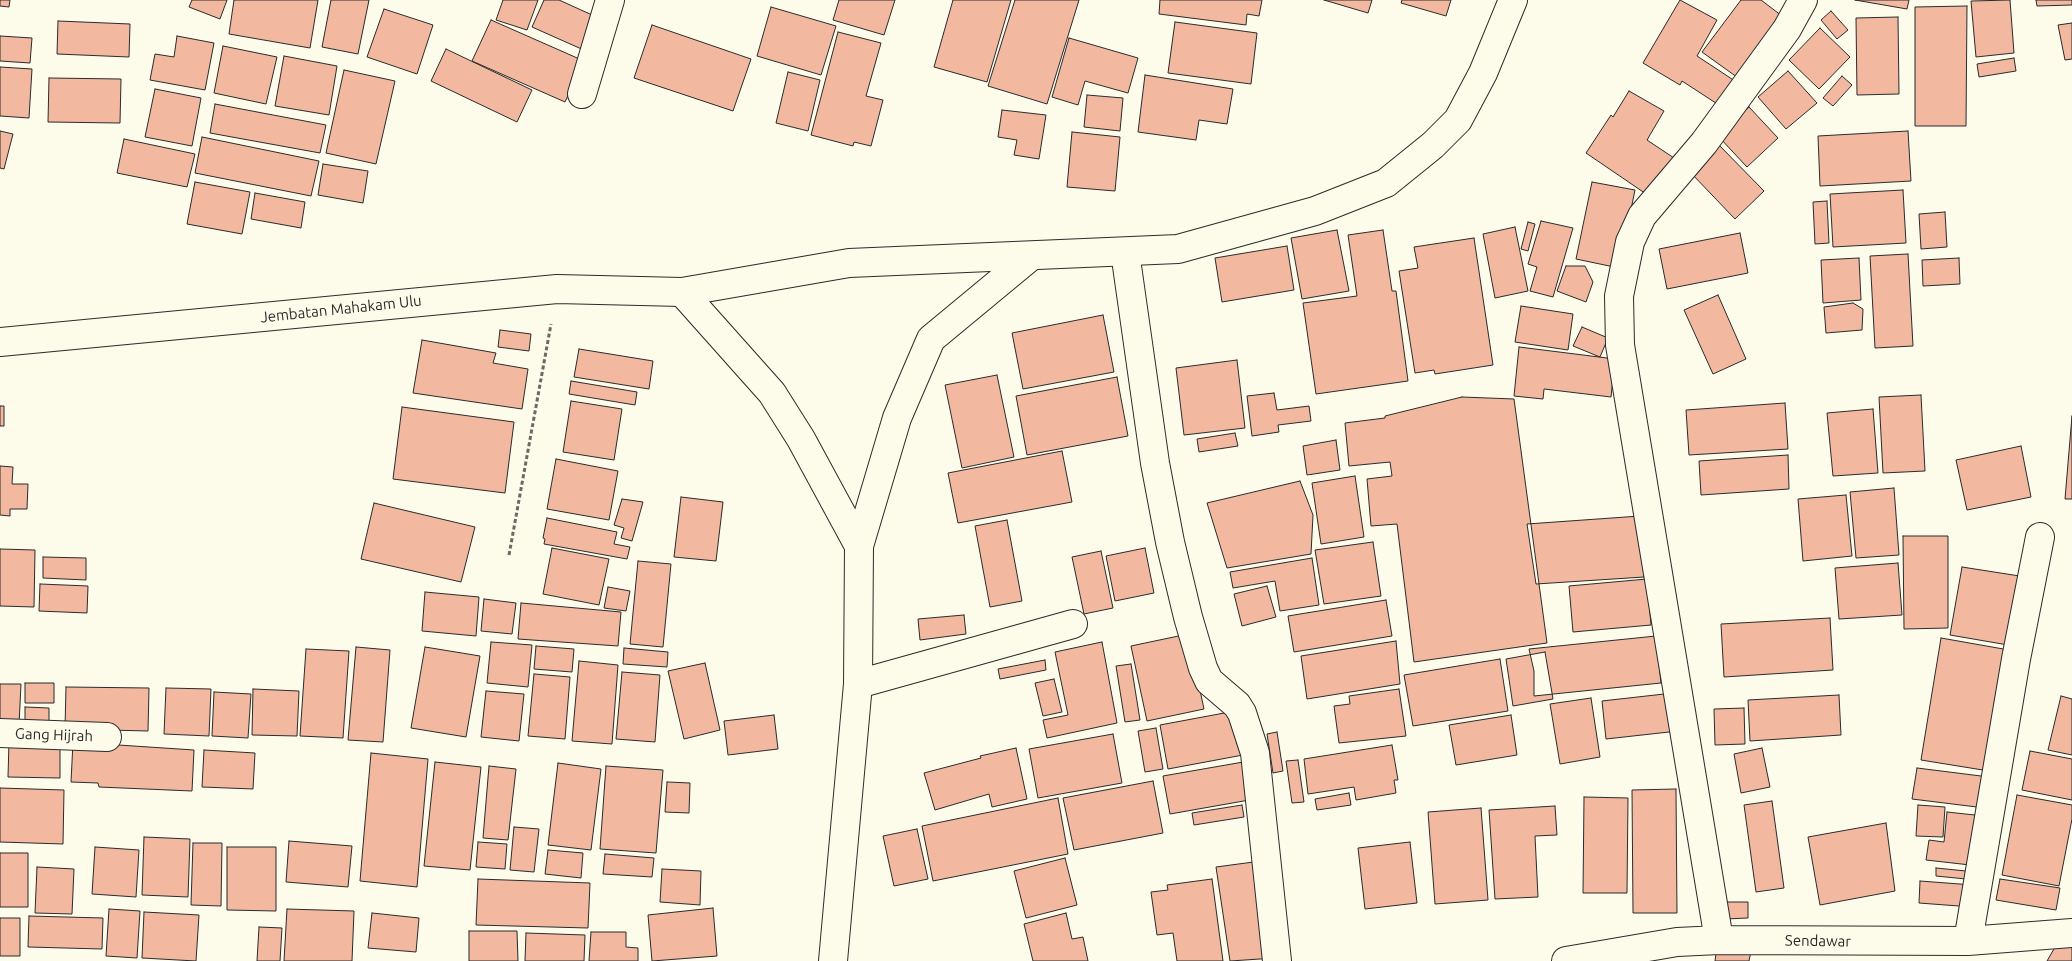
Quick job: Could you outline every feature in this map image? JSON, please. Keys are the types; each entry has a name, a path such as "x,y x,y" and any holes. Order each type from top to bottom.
{"street":[{"path":"582,94 610,0"},
{"name":"Jembatan Mahakam Ulu","path":"0,342 557,288 682,292 849,263 1030,257 1178,249 1315,211 1386,183 1433,145 1458,120 1483,73 1513,0"},
{"path":"1719,940 1620,345 1619,296 1630,242 1642,216 1704,143 1787,29 1803,0"},
{"path":"1125,252 1155,464 1170,542 1188,617 1203,668 1209,680 1237,705 1242,713 1255,753 1277,961"},
{"path":"833,961 858,684 858,546 897,418 931,339 1030,257"},
{"path":"682,292 772,393 802,439 858,546"},
{"path":"1968,941 2016,659 2040,537"},
{"path":"858,684 915,666 1073,624"},
{"name":"Gang Hijrah","path":"0,733 107,737"},
{"name":"Sendawar","path":"1566,961 1674,952 1719,940 1968,941 2072,933"},
{"path":"1864,942 1901,961"}],"path":[{"path":"509,555 557,288"}],"building":[{"path":"0,0 10,0 9,7 0,6"},
{"path":"192,0 227,0 220,19 189,7"},
{"path":"234,0 318,0 310,48 229,34"},
{"path":"331,0 369,0 358,54 322,47"},
{"path":"503,0 538,0 527,30 496,20"},
{"path":"544,0 559,0 601,19 586,51 532,27"},
{"path":"839,0 895,0 884,35 833,20"},
{"path":"953,0 1011,0 987,82 934,67"},
{"path":"1015,0 1079,0 1047,104 988,86"},
{"path":"1160,0 1262,0 1259,16 1247,14 1246,25 1159,14"},
{"path":"1324,0 1372,0 1368,13"},
{"path":"1402,0 1451,0 1446,16 1401,3"},
{"path":"1680,0 1717,20 1697,56 1741,85 1725,109 1682,81 1680,85 1643,63"},
{"path":"1741,0 1761,0 1786,19 1741,80 1702,52"},
{"path":"1855,0 1909,0 1907,9"},
{"path":"2010,0 2014,53 1976,57 1971,1"},
{"path":"2036,0 2072,0 2072,5 2037,6"},
{"path":"1967,6 1966,126 1915,126 1915,7"},
{"path":"771,7 836,26 821,75 757,56"},
{"path":"384,9 433,25 417,74 367,57"},
{"path":"1831,11 1848,30 1837,39 1821,20"},
{"path":"1898,17 1899,94 1857,95 1856,18"},
{"path":"491,20 584,61 565,102 472,61"},
{"path":"58,21 130,24 129,57 57,54"},
{"path":"1175,22 1257,33 1251,84 1168,73"},
{"path":"2072,23 2072,59 2065,60 2058,25"},
{"path":"652,25 751,59 733,111 634,78"},
{"path":"1820,28 1850,57 1819,89 1789,60"},
{"path":"838,32 881,43 866,96 883,100 871,146 854,142 853,146 811,135"},
{"path":"0,36 32,38 30,63 0,61"},
{"path":"177,36 214,43 205,90 150,80 155,54 174,57"},
{"path":"1069,38 1138,58 1128,93 1085,81 1078,105 1052,97"},
{"path":"223,46 277,57 266,104 214,93"},
{"path":"446,49 532,90 517,122 431,81"},
{"path":"284,56 337,66 329,115 275,106"},
{"path":"2014,58 2016,71 1979,77 1977,64"},
{"path":"0,67 32,69 29,118 0,116"},
{"path":"344,70 395,81 376,164 326,153"},
{"path":"1788,71 1817,103 1786,129 1758,97"},
{"path":"788,72 820,80 808,131 776,123"},
{"path":"1145,75 1233,89 1227,124 1199,120 1196,140 1138,132"},
{"path":"1842,76 1852,85 1833,106 1823,98"},
{"path":"49,78 121,79 120,123 48,122"},
{"path":"155,89 201,98 192,146 145,137"},
{"path":"1629,91 1664,111 1647,140 1677,160 1652,198 1586,153 1611,115 1613,117"},
{"path":"1087,95 1123,98 1120,131 1084,127"},
{"path":"215,104 326,125 320,153 210,133"},
{"path":"1749,107 1778,138 1747,167 1718,136"},
{"path":"1002,110 1046,115 1039,159 1014,155 1017,140 998,137"},
{"path":"0,131 13,134 4,169 0,168"},
{"path":"1908,131 1911,181 1820,186 1818,136"},
{"path":"1072,132 1120,137 1115,191 1067,187"},
{"path":"202,137 319,161 311,196 195,173"},
{"path":"124,139 195,154 187,187 117,173"},
{"path":"1718,144 1764,191 1735,219 1690,172"},
{"path":"323,164 368,171 363,203 318,195"},
{"path":"195,182 250,192 242,234 187,224"},
{"path":"1592,182 1635,190 1619,268 1576,259"},
{"path":"1903,190 1906,243 1833,247 1830,194"},
{"path":"255,193 305,202 301,228 251,219"},
{"path":"1827,201 1829,243 1815,244 1813,202"},
{"path":"1945,212 1947,247 1921,249 1919,214"},
{"path":"1541,221 1573,228 1553,297 1530,291 1537,267 1528,264"},
{"path":"1528,222 1535,224 1528,251 1521,249"},
{"path":"1515,227 1528,291 1495,298 1483,234"},
{"path":"1337,230 1349,291 1302,299 1291,238"},
{"path":"1383,230 1392,291 1396,291 1408,381 1316,394 1303,303 1357,296 1348,235"},
{"path":"1740,233 1748,273 1667,289 1659,249"},
{"path":"1474,238 1493,365 1435,374 1434,370 1415,373 1399,271 1418,268 1414,247"},
{"path":"1287,246 1294,290 1222,302 1215,258"},
{"path":"1908,254 1913,346 1875,348 1870,256"},
{"path":"1859,258 1861,300 1823,303 1821,260"},
{"path":"1959,258 1960,284 1923,286 1922,260"},
{"path":"1566,266 1585,266 1593,282 1586,302 1557,291"},
{"path":"1718,295 1746,359 1713,374 1684,310"},
{"path":"1853,303 1863,309 1862,330 1826,333 1824,307"},
{"path":"1521,306 1573,314 1568,350 1515,342"},
{"path":"1103,315 1114,372 1023,389 1012,333"},
{"path":"1582,327 1608,338 1600,357 1573,346"},
{"path":"500,330 531,334 529,351 498,347"},
{"path":"422,340 496,353 493,363 528,369 522,409 413,393"},
{"path":"1519,347 1615,359 1611,397 1544,389 1543,399 1514,396"},
{"path":"579,349 653,361 649,389 574,377"},
{"path":"1237,360 1245,428 1184,435 1176,368"},
{"path":"997,375 1014,457 962,468 945,385"},
{"path":"1117,377 1128,436 1027,455 1016,396"},
{"path":"571,381 637,392 635,405 569,394"},
{"path":"1274,393 1277,410 1309,406 1311,421 1278,425 1279,432 1252,436 1247,396"},
{"path":"1921,395 1925,471 1883,473 1879,397"},
{"path":"1462,397 1514,399 1547,643 1414,662 1397,524 1371,526 1367,479 1392,476 1390,462 1349,466 1345,423 1385,418 1385,416"},
{"path":"571,401 622,409 614,460 563,452"},
{"path":"1785,403 1788,449 1689,455 1686,410"},
{"path":"0,406 4,406 4,426 0,426"},
{"path":"402,407 514,422 505,493 393,479"},
{"path":"1873,409 1878,473 1833,476 1827,413"},
{"path":"2072,416 2072,499 2065,499"},
{"path":"1235,433 1238,446 1199,452 1197,439"},
{"path":"1336,440 1340,470 1307,475 1303,446"},
{"path":"2021,446 2031,497 1967,510 1956,460"},
{"path":"1062,451 1072,502 958,523 948,473"},
{"path":"1788,455 1789,489 1701,495 1699,461"},
{"path":"556,459 618,471 609,520 547,509"},
{"path":"0,466 13,467 12,484 28,484 27,509 10,509 10,516 0,515"},
{"path":"1355,476 1364,537 1321,544 1312,483"},
{"path":"1300,481 1313,515 1311,554 1227,568 1207,503"},
{"path":"1894,488 1899,555 1856,558 1850,492"},
{"path":"1846,495 1852,556 1803,561 1798,499"},
{"path":"681,497 723,502 716,561 674,557"},
{"path":"622,499 643,502 632,541 621,538 624,528 614,525"},
{"path":"374,503 475,527 461,582 361,559"},
{"path":"1640,516 1644,577 1536,584 1527,524"},
{"path":"547,518 617,532 614,544 630,547 627,559 544,544 545,539 543,538"},
{"path":"1007,520 1022,601 990,607 975,526"},
{"path":"1903,536 1948,536 1948,628 1904,629"},
{"path":"1373,542 1381,596 1324,604 1315,550"},
{"path":"552,548 609,559 599,605 543,594"},
{"path":"1145,548 1154,593 1115,601 1106,556"},
{"path":"0,549 35,550 34,607 0,606"},
{"path":"1101,551 1113,608 1084,614 1072,557"},
{"path":"43,557 86,558 86,580 43,578"},
{"path":"1312,558 1319,605 1280,611 1275,581 1233,588 1230,572"},
{"path":"638,561 671,564 663,647 630,644"},
{"path":"1898,563 1902,615 1839,619 1835,568"},
{"path":"1962,567 2026,577 2014,646 1950,635"},
{"path":"1647,579 1651,625 1573,632 1569,586"},
{"path":"40,584 88,586 87,613 39,611"},
{"path":"1267,586 1276,617 1242,626 1234,594"},
{"path":"608,587 630,591 626,611 604,608"},
{"path":"425,592 479,597 476,636 422,631"},
{"path":"484,599 516,603 512,634 481,631"},
{"path":"1386,600 1392,636 1294,652 1288,616"},
{"path":"521,603 621,612 618,646 518,639"},
{"path":"964,615 966,634 920,640 918,619"},
{"path":"1830,618 1833,670 1724,677 1721,624"},
{"path":"1188,634 1204,709 1147,721 1131,646"},
{"path":"1656,636 1661,683 1534,696 1534,671 1529,649"},
{"path":"1941,638 2009,650 1989,771 1921,760"},
{"path":"1396,641 1400,684 1307,699 1301,656"},
{"path":"491,642 532,645 528,687 487,683"},
{"path":"1102,642 1117,723 1047,738 1043,720 1068,715 1055,652"},
{"path":"536,646 574,649 572,672 534,669"},
{"path":"356,647 390,650 383,742 348,740"},
{"path":"425,647 480,656 466,737 411,728"},
{"path":"624,648 668,652 667,667 623,664"},
{"path":"306,649 349,651 343,738 300,736"},
{"path":"1545,652 1553,699 1513,706 1506,659"},
{"path":"1500,659 1508,711 1413,726 1404,675"},
{"path":"1045,660 1046,670 1000,679 998,669"},
{"path":"579,661 618,665 612,744 572,741"},
{"path":"705,663 720,730 684,739 668,671"},
{"path":"1131,664 1140,720 1125,722 1116,666"},
{"path":"622,672 660,675 655,742 616,739"},
{"path":"534,674 570,677 565,739 528,736"},
{"path":"1054,679 1062,712 1043,716 1035,683"},
{"path":"25,683 54,683 54,703 25,703"},
{"path":"0,684 21,684 19,725 0,724"},
{"path":"66,687 149,688 148,731 65,729"},
{"path":"166,688 211,689 209,736 164,734"},
{"path":"253,689 299,691 297,736 252,735"},
{"path":"1399,689 1406,736 1339,743 1334,706 1350,704 1349,696"},
{"path":"486,691 524,694 519,741 481,737"},
{"path":"214,692 251,694 248,738 212,736"},
{"path":"1673,693 1678,731 1606,739 1602,701"},
{"path":"1839,695 1841,735 1750,741 1748,700"},
{"path":"2061,696 2072,699 2072,755 2048,750"},
{"path":"1591,698 1600,757 1560,764 1550,704"},
{"path":"25,707 49,708 49,727 25,726"},
{"path":"1744,708 1745,744 1715,745 1714,709"},
{"path":"1235,711 1243,755 1168,769 1160,725"},
{"path":"774,715 778,749 728,755 724,721"},
{"path":"1511,715 1517,755 1456,765 1449,725"},
{"path":"1156,728 1163,769 1145,772 1138,731"},
{"path":"1277,732 1283,771 1273,773 1267,734"},
{"path":"1113,734 1122,783 1038,798 1029,749"},
{"path":"9,742 60,742 60,778 8,777"},
{"path":"73,742 194,750 192,791 99,787 98,783 71,782"},
{"path":"1392,745 1398,780 1394,780 1396,793 1356,800 1354,787 1308,794 1304,759"},
{"path":"1016,748 1027,799 992,807 989,794 935,810 924,773 981,758 980,756"},
{"path":"1762,748 1770,787 1741,793 1734,754"},
{"path":"204,750 255,753 253,789 202,787"},
{"path":"2030,751 2072,759 2072,800 2022,790"},
{"path":"371,753 428,759 417,887 360,881"},
{"path":"1298,760 1304,802 1292,803 1286,761"},
{"path":"1249,761 1255,799 1170,814 1163,776"},
{"path":"435,762 481,767 470,870 424,866"},
{"path":"558,763 601,769 591,850 548,845"},
{"path":"489,766 516,769 508,840 483,838"},
{"path":"606,766 663,770 656,853 600,849"},
{"path":"1917,768 1989,777 1985,808 1912,799"},
{"path":"1153,781 1163,833 1074,850 1063,798"},
{"path":"667,782 690,783 689,813 665,812"},
{"path":"0,788 64,790 63,844 0,842"},
{"path":"1676,789 1677,913 1633,913 1632,790"},
{"path":"1349,793 1351,805 1317,810 1315,799"},
{"path":"2017,795 2072,805 2072,819 2059,886 2002,875"},
{"path":"1584,797 1628,798 1627,893 1583,893"},
{"path":"1058,798 1068,854 933,881 922,826"},
{"path":"1772,801 1784,888 1756,892 1744,805"},
{"path":"1242,805 1244,817 1194,825 1192,813"},
{"path":"1918,805 1945,807 1943,837 1916,836"},
{"path":"1555,806 1557,835 1535,836 1538,897 1495,899 1489,810"},
{"path":"1481,808 1488,900 1435,904 1428,812"},
{"path":"1947,812 1984,816 1979,866 1926,860 1929,840 1944,842"},
{"path":"1886,823 1895,891 1820,905 1808,837"},
{"path":"514,827 539,829 534,872 510,870"},
{"path":"917,829 928,879 894,886 883,836"},
{"path":"144,837 190,839 188,897 142,895"},
{"path":"289,841 352,846 348,887 286,882"},
{"path":"478,842 507,844 505,869 476,867"},
{"path":"1410,842 1417,903 1365,909 1358,848"},
{"path":"193,843 222,843 221,906 191,905"},
{"path":"95,847 139,850 136,897 92,894"},
{"path":"227,847 276,847 276,911 227,910"},
{"path":"548,850 583,853 581,878 545,874"},
{"path":"0,853 28,853 28,907 0,907"},
{"path":"605,854 654,858 652,877 603,874"},
{"path":"1065,858 1077,905 1026,918 1014,871"},
{"path":"1261,861 1275,958 1230,961 1216,867"},
{"path":"37,867 74,869 72,914 35,913"},
{"path":"1936,868 1976,872 1976,880 1936,876"},
{"path":"662,869 701,871 700,905 660,902"},
{"path":"478,879 590,883 588,928 476,925"},
{"path":"1212,879 1223,961 1177,961 1173,933 1157,935 1151,892 1168,890 1167,885"},
{"path":"2000,879 2060,888 2056,910 1996,900"},
{"path":"1920,881 1973,885 1972,907 1919,903"},
{"path":"1724,902 1748,902 1748,918 1725,919"},
{"path":"713,908 717,956 652,961 648,915"},
{"path":"109,909 140,911 137,958 106,956"},
{"path":"287,909 354,911 352,961 284,961"},
{"path":"144,912 199,915 196,961 142,958"},
{"path":"372,913 419,918 416,952 368,948"},
{"path":"1066,913 1072,939 1083,937 1088,961 1033,961 1024,924"},
{"path":"29,916 103,918 102,949 28,947"},
{"path":"0,918 20,918 20,956 0,956"},
{"path":"259,927 282,928 280,961 257,961"},
{"path":"469,931 517,931 518,961 469,961"},
{"path":"591,932 626,932 626,947 638,948 638,961 589,961"},
{"path":"526,933 585,935 584,961 525,961"},
{"path":"2062,935 2072,941 2072,961 2047,961"},
{"path":"1717,946 1751,951 1749,961 1715,961"}]}
